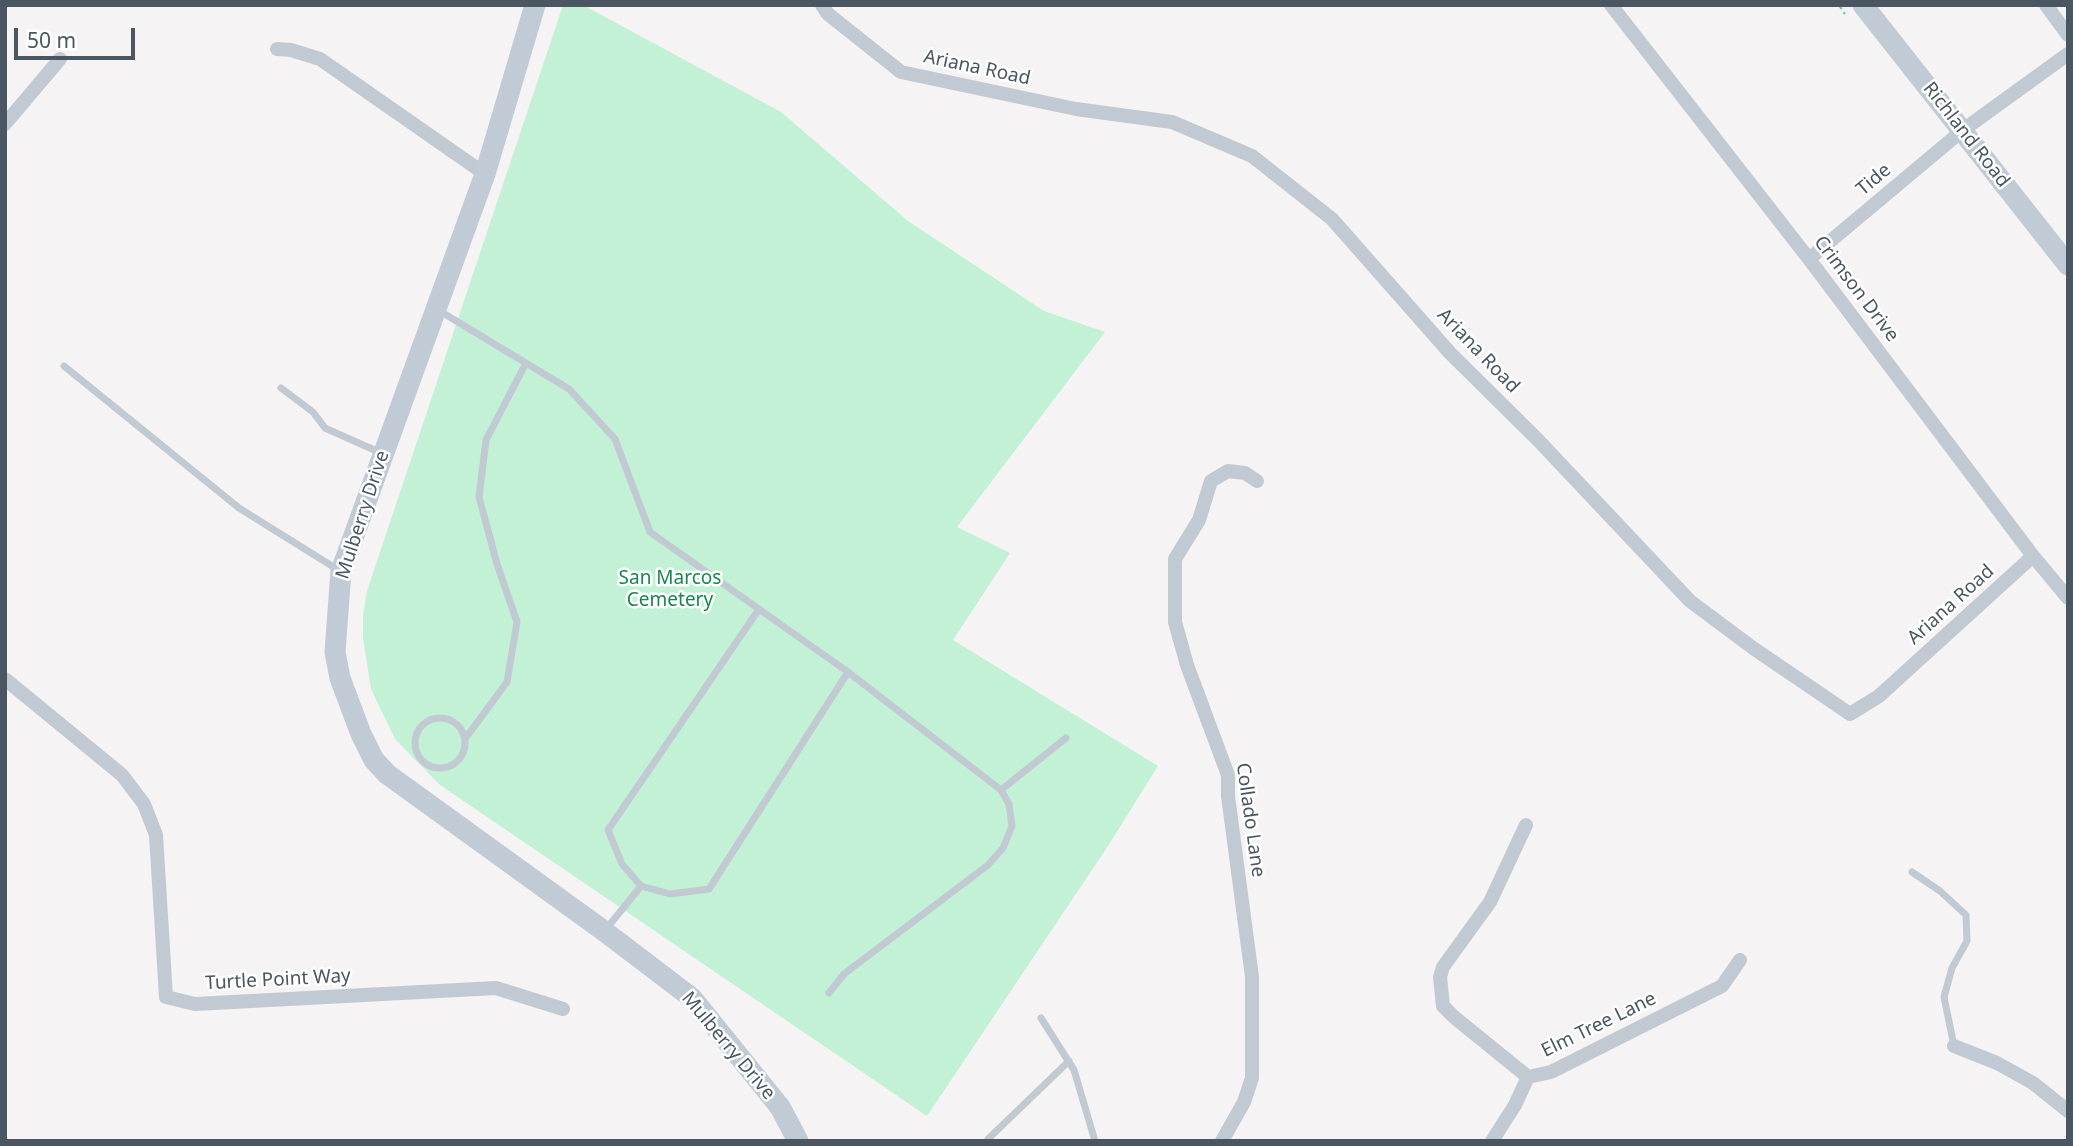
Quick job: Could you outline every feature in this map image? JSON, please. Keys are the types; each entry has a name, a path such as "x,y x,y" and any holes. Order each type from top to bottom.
{"main road":[{"name":"Mulberry Drive","path":"535,5 485,174 341,571 335,652 344,689 361,734 374,760 387,774 692,998 780,1107 797,1141"},
{"name":"Richland Road","path":"1863,5 2068,265"}],"street":[{"name":"Ariana Road","path":"822,5 828,14 901,72 1076,109 1172,122 1252,156 1332,219 1450,354 1538,440 1690,601 1850,714 1879,696 2033,556"},
{"name":"Crimson Drive","path":"1611,5 1810,259 2033,556 2068,598"},
{"path":"2046,5 2068,35"},
{"path":"277,49 291,50 320,59 485,174"},
{"name":"Tide","path":"1810,259 1962,130 2068,54"},
{"path":"5,124 61,59"},
{"name":"Collado Lane","path":"1222,1141 1244,1102 1252,1077 1252,977 1228,796 1228,775 1187,666 1175,622 1175,559 1199,520 1211,481 1228,471 1245,473 1258,481"},
{"name":"Turtle Point Way","path":"5,680 122,775 144,804 156,835 166,997 195,1004 496,988 563,1009"},
{"path":"1526,825 1490,902 1443,967 1440,977 1443,1006 1528,1077"},
{"name":"Elm Tree Lane","path":"1492,1141 1515,1105 1528,1077 1552,1072 1722,986 1740,960"},
{"path":"1954,1046 1997,1063 2033,1083 2068,1111"}],"lane":[{"path":"436,309 569,389 615,439 650,532 848,672 1001,790 1009,804 1012,825 1003,848 988,866 844,974 829,993"},
{"path":"465,739 457,725 450,720 435,719 428,722 418,733 416,748 423,761 429,765 443,768 457,761 463,755 465,739 507,682 517,622 497,564 479,497 486,440 526,363"},
{"path":"64,366 239,508 341,571"},
{"path":"281,388 313,412 325,428 383,454"},
{"path":"759,609 608,830 622,864 641,886 670,894 709,889 848,672"},
{"path":"1001,790 1066,738"},
{"path":"1912,872 1940,891 1966,915 1968,940 1952,968 1944,997 1954,1046"},
{"path":"604,931 641,886"},
{"path":"1041,1018 1074,1070 1095,1141"},
{"path":"991,1141 988,1139 1069,1061"}],"green space":[{"name":"San Marcos Cemetery","path":"563,5 583,5 781,112 908,221 1044,311 1105,332 957,527 1010,553 953,640 1158,766 1108,846 927,1116 440,785 395,739 371,689 363,638 367,591"}]}
